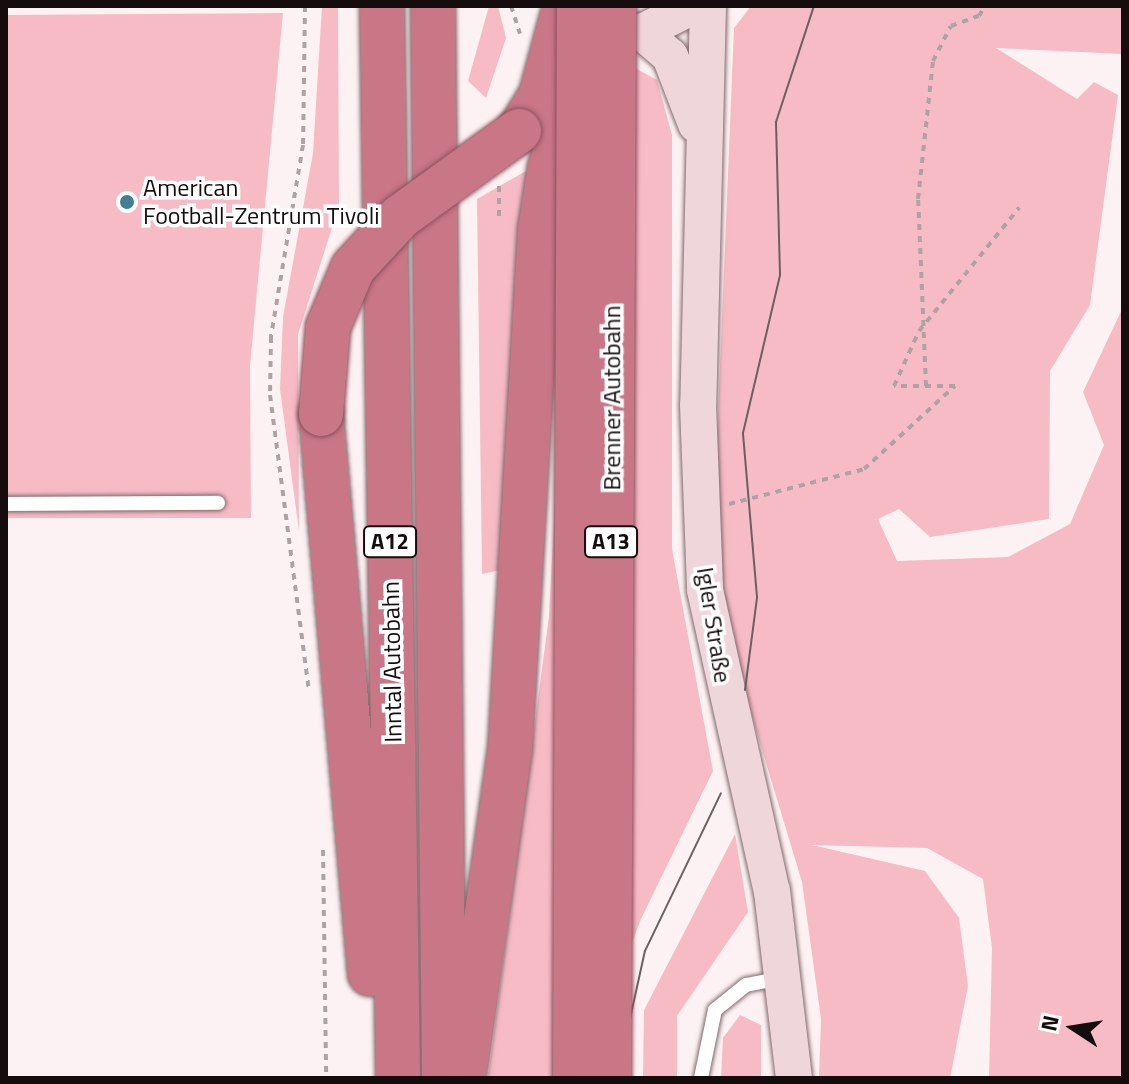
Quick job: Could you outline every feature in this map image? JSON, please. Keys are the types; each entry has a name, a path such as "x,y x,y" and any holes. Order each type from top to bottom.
{"highway":[{"name":"Inntal Autobahn","path":"382,6 398,1078"},
{"name":"Inntal Autobahn","path":"433,6 444,1078"},
{"path":"378,1078 321,414 328,327 353,268 400,217 479,167 519,131 592,17"},
{"path":"463,1078 510,750 540,230 560,133 592,17"},
{"name":"Brenner Autobahn","path":"575,1078 592,17"},
{"name":"Brenner Autobahn","path":"592,17 609,1078"}],"main road":[{"path":"592,17 694,6"},
{"name":"Igler Straße","path":"708,6 702,165 699,494 705,590 788,977 794,1078"},
{"name":"Igler Straße","path":"592,17 684,80 702,165"}],"lane":[{"path":"6,504 218,503"},
{"path":"701,1078 715,1010 746,985 788,977"}],"path":[{"path":"926,386 919,331 918,199 933,61 951,26 979,16 985,6"},
{"path":"746,499 864,469 955,386 894,386 919,331 1019,208"}],"shaded area":[{"path":"322,6 338,6 339,206 298,334 299,531 280,389 283,317 313,153"},
{"path":"489,6 498,6 506,38 486,98 468,81"},
{"path":"751,6 1123,6 1123,54 996,48 1077,99 1094,82 1118,95 1090,305 1050,371 1049,519 930,537 899,509 878,519 897,561 1008,557 1070,524 1104,445 1083,392 1123,307 1123,1078 989,1078 992,948 983,879 927,848 812,845 925,871 959,918 968,986 950,1078 819,1078 821,1019 802,882 728,637 715,488 734,28"},
{"name":"American Football-Zentrum Tivoli","path":"283,13 250,366 251,518 6,518 6,15"},
{"path":"624,62 657,80 672,135 672,549 713,771 641,919 588,1057 587,1078 488,1078 549,616 572,173"},
{"path":"531,168 501,570 482,574 477,199"},
{"path":"735,834 748,912 677,1016 677,1078 643,1078 644,1010"},
{"path":"740,1015 761,1025 761,1078 721,1078 723,1038"}],"tram line":[{"path":"745,690 757,597 743,433 780,275 776,122 814,6"},
{"path":"617,1078 645,951 721,793"}],"place":[{"name":"American Football-Zentrum Tivoli","path":"127,202"}]}
